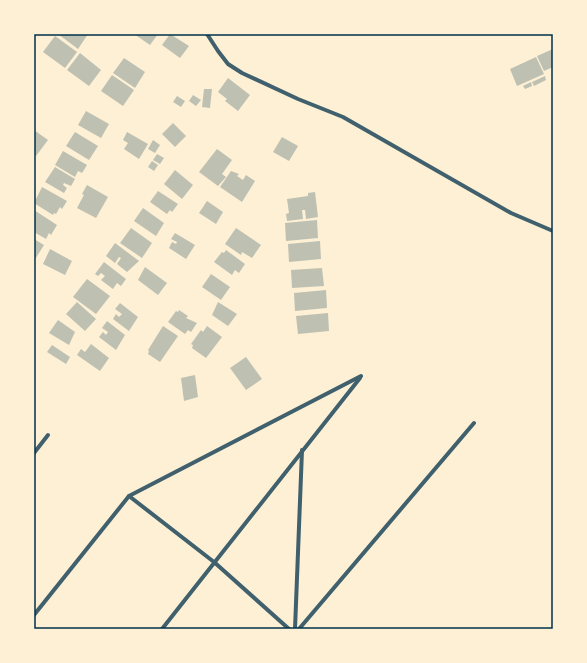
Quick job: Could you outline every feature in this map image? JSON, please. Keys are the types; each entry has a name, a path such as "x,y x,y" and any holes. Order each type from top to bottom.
{"street":[{"path":"207,34 218,52 228,64 242,73 298,99 343,117 511,213 553,231"},
{"path":"34,615 129,496 361,376 162,629"},
{"path":"298,629 474,423"},
{"path":"34,453 48,435"},
{"path":"295,629 302,450"},
{"path":"129,496 214,562 289,629"}],"building":[{"path":"58,34 88,34 78,49"},
{"path":"134,34 158,34 150,45"},
{"path":"170,34 189,46 180,58 162,45"},
{"path":"55,36 77,52 65,68 43,52"},
{"path":"553,49 553,67 544,71 537,56"},
{"path":"80,53 101,70 89,86 67,70"},
{"path":"536,57 544,74 517,86 510,69"},
{"path":"124,58 145,72 135,88 113,73"},
{"path":"112,75 134,90 123,106 101,91"},
{"path":"545,76 546,80 534,86 532,82"},
{"path":"228,78 250,95 238,111 225,101 227,99 218,92"},
{"path":"531,82 532,86 525,89 523,86"},
{"path":"204,89 212,89 210,108 202,107"},
{"path":"193,95 201,100 196,106 189,101"},
{"path":"177,96 185,101 181,107 173,102"},
{"path":"86,111 109,124 101,138 78,125"},
{"path":"173,123 186,136 175,147 162,134"},
{"path":"34,130 48,140 36,156 34,154"},
{"path":"75,132 98,146 89,160 66,146"},
{"path":"127,132 148,144 139,159 124,149 128,143 123,140"},
{"path":"282,137 298,146 289,161 273,152"},
{"path":"153,140 160,145 155,153 148,149"},
{"path":"217,149 232,160 222,174 226,177 218,186 199,172"},
{"path":"63,151 87,165 82,173 78,171 75,177 55,165"},
{"path":"157,154 164,158 160,164 153,160"},
{"path":"152,161 158,165 154,171 148,167"},
{"path":"55,167 75,179 71,186 64,183 63,185 67,188 64,193 45,182"},
{"path":"175,170 193,185 182,199 164,184"},
{"path":"231,171 239,174 237,176 243,180 246,175 255,181 242,202 220,187"},
{"path":"87,185 108,197 96,218 77,208 84,195 82,194"},
{"path":"42,187 67,201 62,209 60,207 56,214 54,213 53,215 34,203"},
{"path":"158,191 178,204 172,212 170,210 167,214 150,202"},
{"path":"315,192 318,217 306,219 305,210 302,210 303,219 287,221 286,214 289,213 287,199 308,196 308,193"},
{"path":"207,201 223,212 216,224 199,213"},
{"path":"143,208 164,223 156,236 134,221"},
{"path":"34,210 57,225 51,235 49,233 46,239 34,232"},
{"path":"317,220 318,238 286,241 285,223"},
{"path":"131,228 152,243 142,258 120,243"},
{"path":"236,228 261,245 252,258 242,252 241,255 225,244"},
{"path":"175,233 195,245 186,259 169,248 172,242 176,244 177,242 171,239"},
{"path":"34,239 44,245 34,261"},
{"path":"320,241 321,259 289,262 288,244"},
{"path":"115,243 139,261 127,272 117,264 121,258 119,257 115,263 106,256"},
{"path":"50,249 72,261 65,275 43,264"},
{"path":"226,250 245,264 239,273 235,270 232,275 214,262 222,252 224,253"},
{"path":"104,262 126,279 121,286 117,283 113,289 101,280 105,276 101,273 98,276 95,274"},
{"path":"145,267 167,283 158,295 138,280"},
{"path":"322,268 324,286 292,288 291,270"},
{"path":"211,274 230,287 221,300 202,287"},
{"path":"87,279 110,296 96,314 73,297"},
{"path":"326,290 327,308 295,311 294,293"},
{"path":"77,302 96,319 85,331 66,314"},
{"path":"218,302 237,314 228,326 212,315"},
{"path":"120,303 138,317 129,331 113,319 116,314 119,317 122,314 115,309"},
{"path":"179,310 188,316 186,318 197,323 191,332 188,330 185,334 168,322 176,311 178,312"},
{"path":"328,313 329,331 298,334 296,316"},
{"path":"58,320 75,332 69,345 49,333"},
{"path":"107,321 125,335 116,350 99,337 103,332 106,335 108,332 102,328"},
{"path":"163,326 178,336 160,362 148,354 148,350"},
{"path":"207,326 222,337 206,358 192,348 193,345 191,344 201,330 203,332"},
{"path":"91,344 109,358 100,371 77,355 81,349 85,352"},
{"path":"52,345 70,357 66,364 47,352"},
{"path":"246,357 262,379 246,390 230,368"},
{"path":"195,375 198,397 184,401 181,378"}]}
